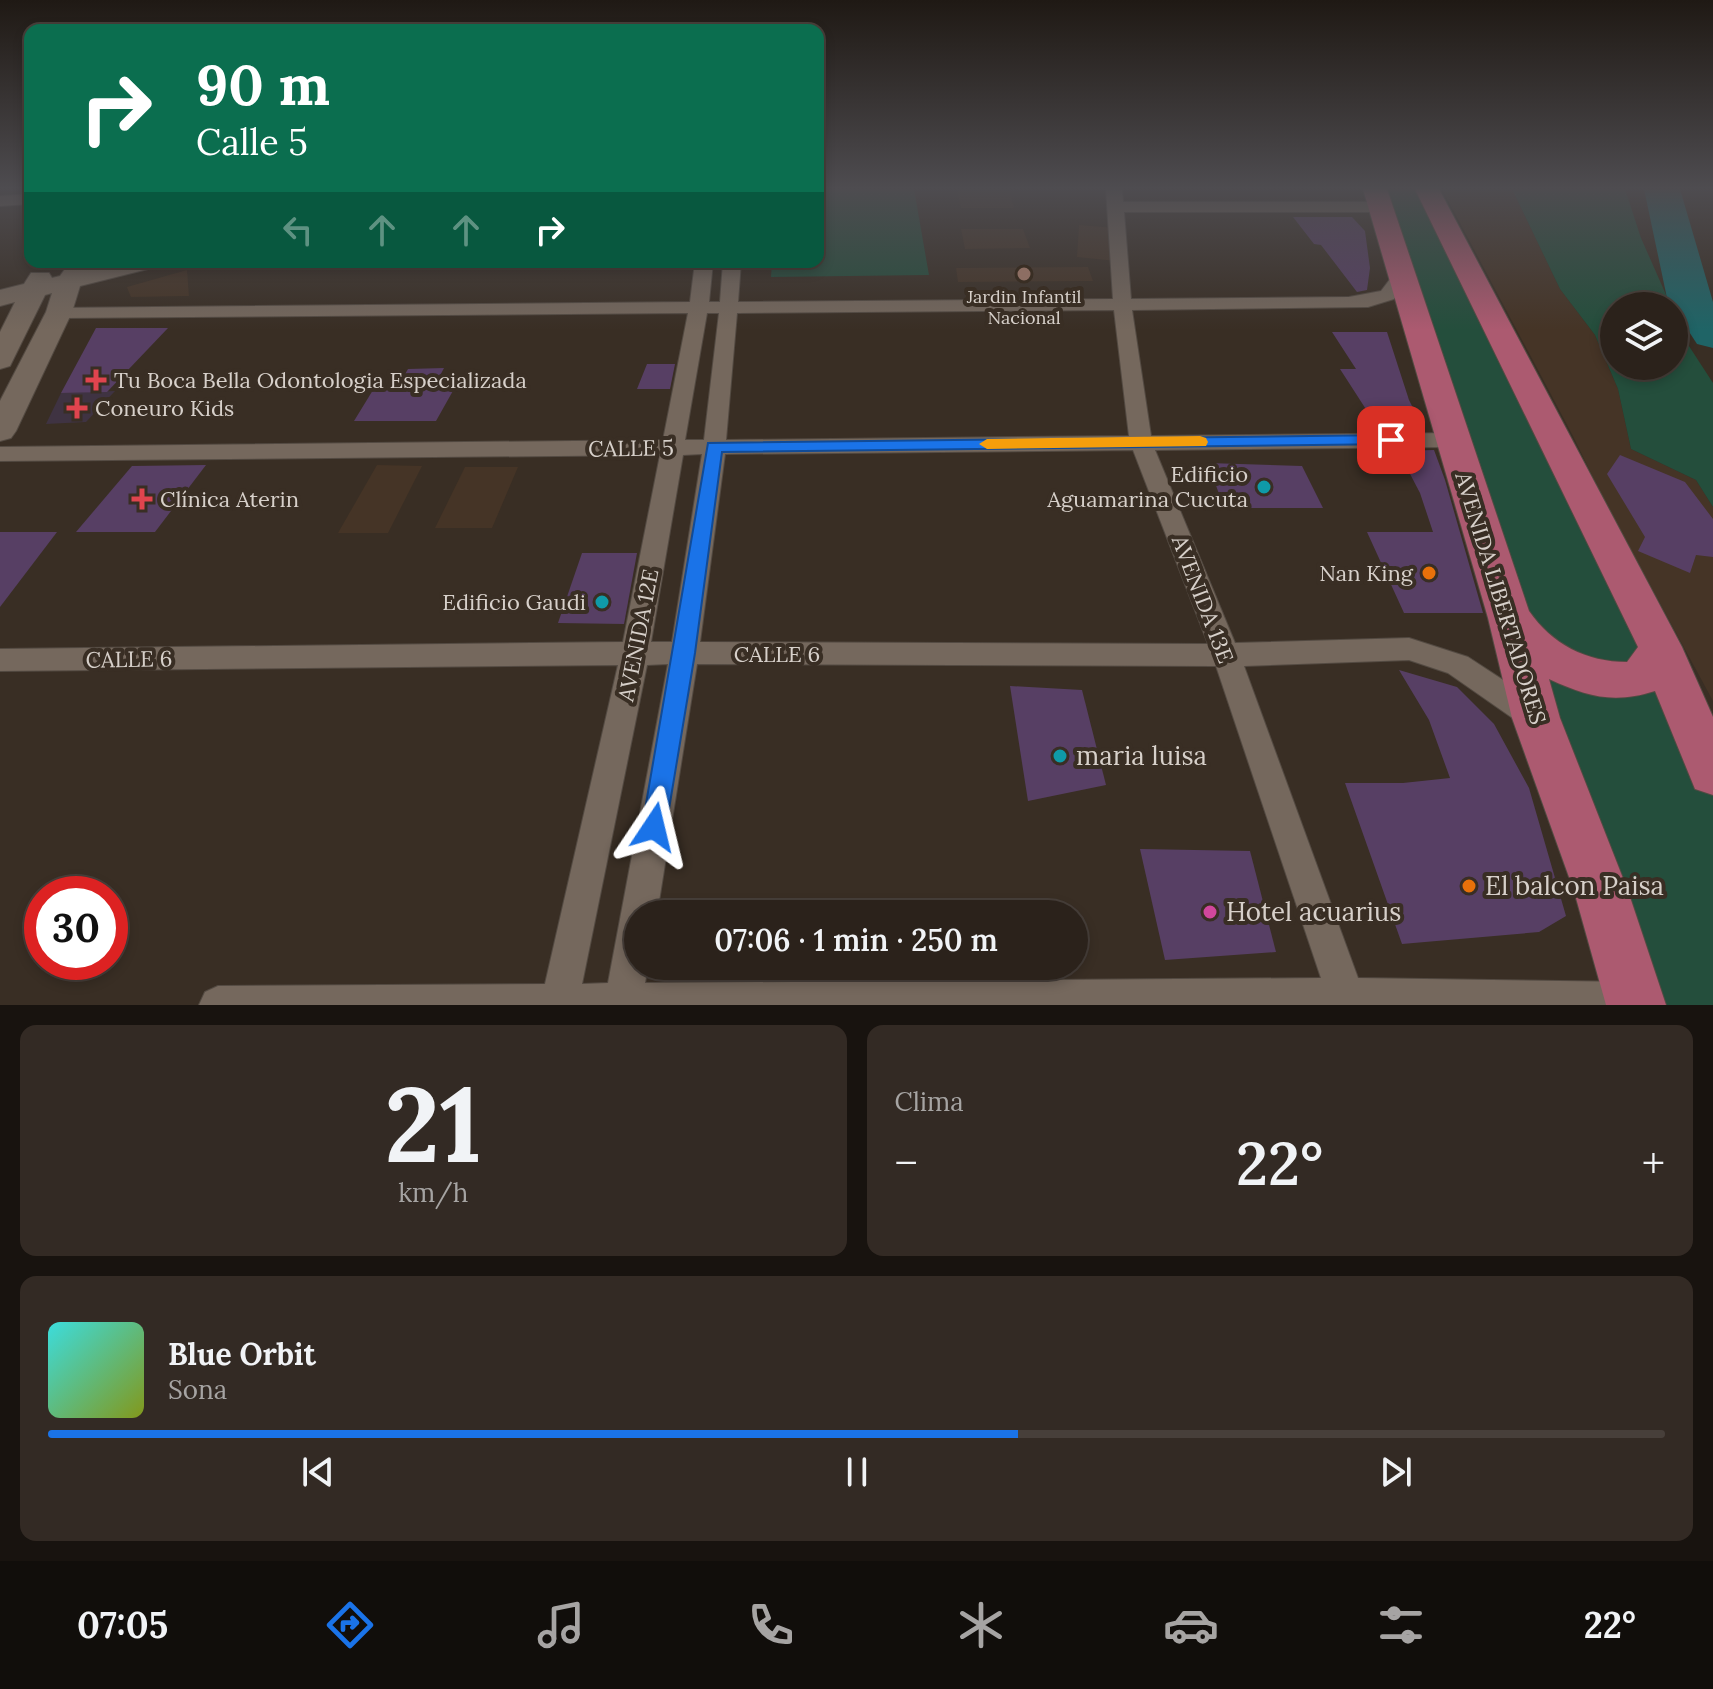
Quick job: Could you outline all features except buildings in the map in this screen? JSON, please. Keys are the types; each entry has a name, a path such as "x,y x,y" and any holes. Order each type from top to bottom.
{"main road":[{"name":"AVENIDA LIBERTADORES","path":"1390,236 1510,618 1536,718 1601,891 1636,1003"},
{"path":"1451,236 1660,647 1713,773"},
{"path":"1510,618 1531,646 1568,669 1610,681 1639,678 1655,664 1660,647"}],"street":[{"name":"AVENIDA 13E","path":"1118,236 1122,303 1141,442 1226,655 1346,997"},
{"path":"0,288 65,272 98,268"},
{"name":"AVENIDA 12E","path":"559,1004 635,654 703,268"},
{"name":"AVENIDA 12E","path":"641,900 684,653 714,447 732,268"},
{"path":"0,298 65,272"},
{"path":"0,431 59,312 65,272"},
{"path":"0,360 65,272"},
{"path":"59,312 699,305 1349,303 1378,300 1393,293 1403,274"},
{"name":"CALLE 5","path":"0,454 1453,440"},
{"name":"CALLE 6","path":"0,660 684,653 1226,655 1409,649 1458,665 1536,718"},
{"name":"AVENIDA 12E","path":"623,1004 627,980"},
{"path":"218,1005 1346,997 1636,1003"}],"shaded area":[{"name":"Jardin Infantil Nacional","path":"962,236 1026,236 1030,248 965,249"},
{"name":"Jardin Infantil Nacional","path":"1078,236 1115,236 1116,261 1077,257"},
{"path":"1467,236 1535,236 1560,289 1595,335 1600,347 1600,380 1614,380 1631,449 1696,480 1713,507 1713,701"},
{"name":"Jardin Infantil Nacional","path":"1088,267 1093,281 958,282 956,268"},
{"path":"187,270 189,296 131,297 127,287"},
{"name":"Coneuro Kids","path":"115,391 86,422 46,424 61,393"},
{"path":"377,465 422,466 388,533 338,533"},
{"path":"465,467 518,467 492,528 435,528"}],"green space":[{"path":"824,236 922,236 929,275 771,277 772,268 824,268"},
{"path":"1397,236 1441,236 1650,641 1637,675 1534,643"},
{"path":"1535,236 1640,236 1665,292 1600,292 1600,347 1595,335 1560,289"},
{"path":"1688,345 1713,383 1713,507 1696,480 1631,449 1614,380 1688,380"},
{"path":"1527,648 1565,674 1663,669 1713,793 1713,1005 1646,1005"}],"waterway":[{"path":"1673,236 1688,298 1713,334"}],"slow traffic":[{"path":"987,444 1200,442"}],"place":[{"name":"Jardin Infantil Nacional","path":"1024,274"},
{"name":"Tu Boca Bella Odontologia Especializada","path":"96,380"},
{"name":"Coneuro Kids","path":"77,408"},
{"name":"Edificio Aguamarina Cucuta","path":"1264,487"},
{"name":"Clínica Aterin","path":"142,499"},
{"name":"Nan King","path":"1429,573"},
{"name":"Edificio Gaudi","path":"602,602"},
{"name":"maria luisa","path":"1060,756"},
{"name":"El balcon Paisa","path":"1469,886"},
{"name":"Hotel acuarius","path":"1210,912"}],"route":[{"path":"654,827 684,653 714,447 1391,440"}]}
